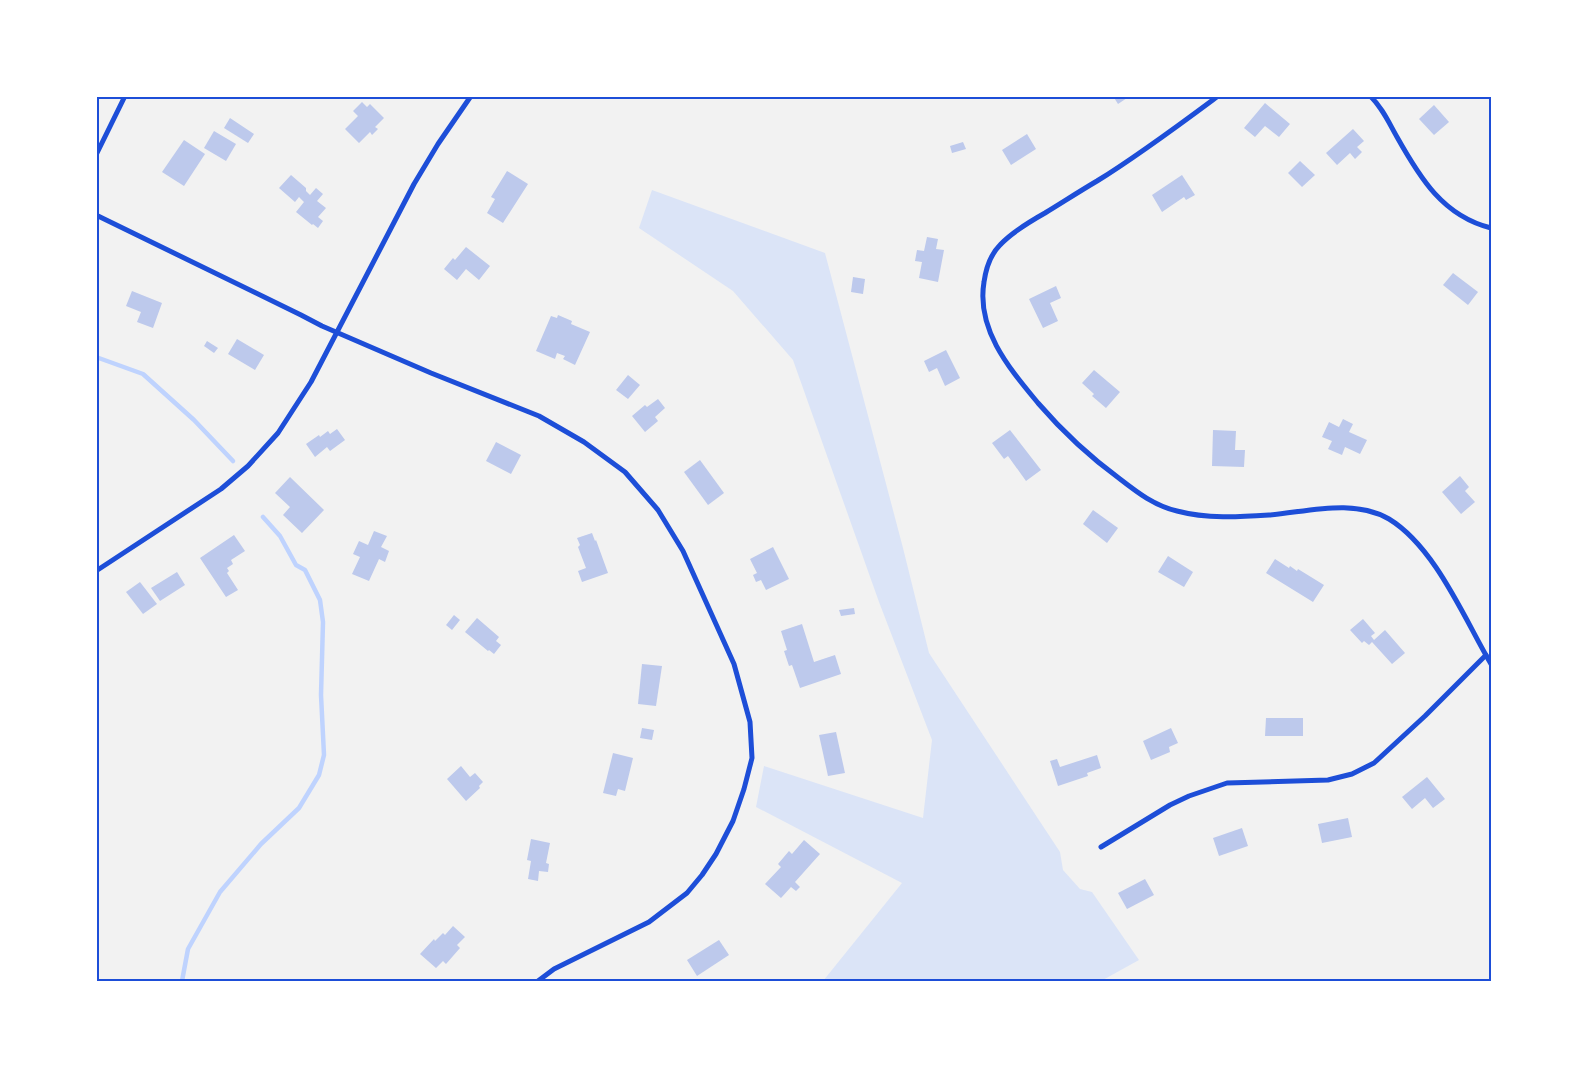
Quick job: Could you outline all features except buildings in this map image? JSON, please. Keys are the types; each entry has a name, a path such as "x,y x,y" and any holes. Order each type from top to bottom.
{"street":[{"path":"96,155 125,96"},
{"path":"96,571 187,513 221,488 264,450 278,433 311,382 414,184 438,144 471,96"},
{"path":"1218,96 1120,167 1022,226 1002,243 994,252 989,263 983,289 983,302 990,333 1011,369 1053,421 1106,469 1137,492 1159,505 1176,511 1230,517 1353,508 1378,514 1399,526 1436,568 1491,664"},
{"path":"1370,96 1379,104 1409,158 1440,200 1455,213 1470,221 1491,228"},
{"path":"96,216 322,326 431,373 539,416 584,442 625,472 658,510 683,551 734,664 750,722 752,758 744,789 733,821 716,854 687,893 649,922 554,969 538,981"},
{"path":"1101,847 1170,805 1189,796 1227,783 1328,780 1352,774 1374,763 1425,716 1486,655"}],"shaded area":[{"path":"652,190 825,253 929,653 1060,852 1063,870 1080,889 1092,892 1139,960 1101,981 823,981 902,883 756,807 764,766 923,818 932,740 879,602 793,360 733,291 639,228"}],"waterway":[{"path":"96,357 143,374 194,420 233,461"},
{"path":"182,981 188,949 220,892 261,844 299,808 319,775 324,755 321,695 323,622 320,600 305,570 296,565 280,536 263,517"}]}
